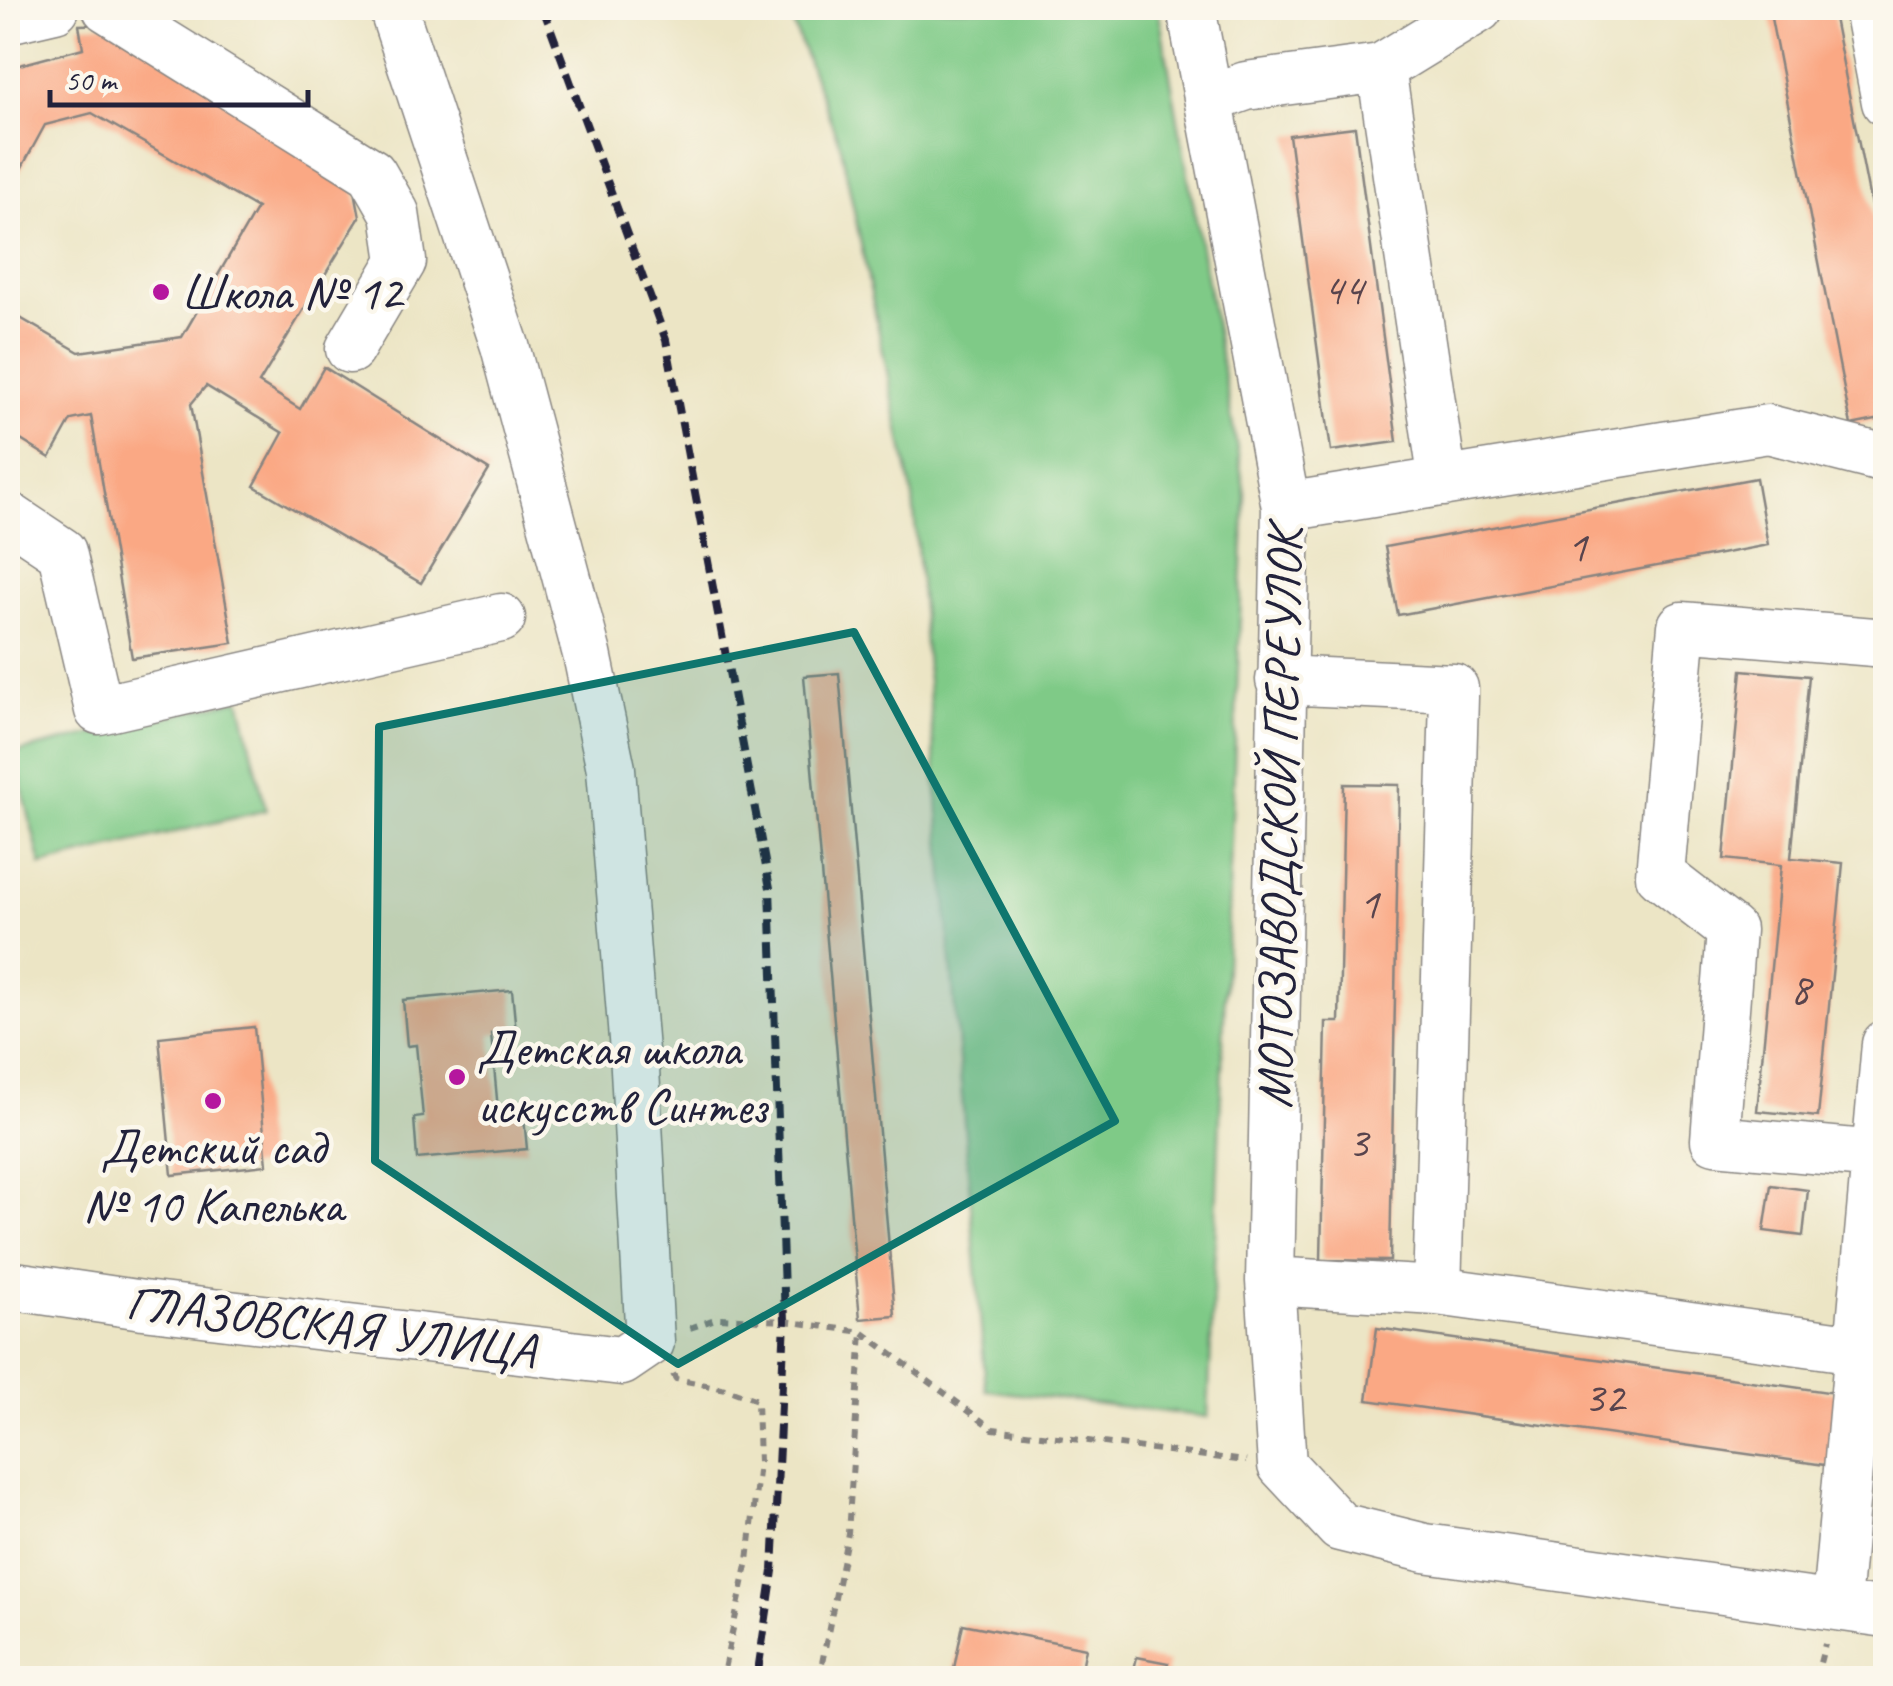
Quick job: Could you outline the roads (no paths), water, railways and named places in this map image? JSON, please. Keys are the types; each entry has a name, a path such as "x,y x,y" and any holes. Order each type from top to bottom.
{"street":[{"path":"8,20 55,8"},
{"path":"108,8 372,173 395,213 402,261 350,349"},
{"name":"ГЛАЗОВСКАЯ УЛИЦА","path":"8,1285 622,1361 650,1342 634,1051 611,769 587,654 505,346 393,8"},
{"name":"МОТОЗАВОДСКОЙ ПЕРЕУЛОК","path":"1191,8 1286,507 1270,1281 1282,1465 1340,1528 1425,1548 1836,1604"},
{"path":"1209,99 1246,86 1381,68 1478,8"},
{"path":"1868,8 1886,102"},
{"path":"1381,68 1443,482"},
{"path":"1286,507 1768,429 1886,459"},
{"path":"8,516 62,552 99,710 501,618"},
{"path":"1876,1155 1715,1140 1730,930 1660,875 1682,626 1886,643"},
{"path":"1280,680 1454,688 1437,1291"},
{"path":"1886,1044 1876,1155 1872,1351 1836,1604 1886,1612"},
{"path":"1270,1281 1437,1291 1872,1351"}],"railway":[{"path":"543,8 666,340 770,888 785,1321 773,1571 757,1678"}],"place":[{"name":"Школа № 12","path":"161,292"},
{"name":"Детская школа искусств Синтез","path":"457,1077"},
{"name":"Детский сад № 10 Капелька","path":"213,1101"}]}
